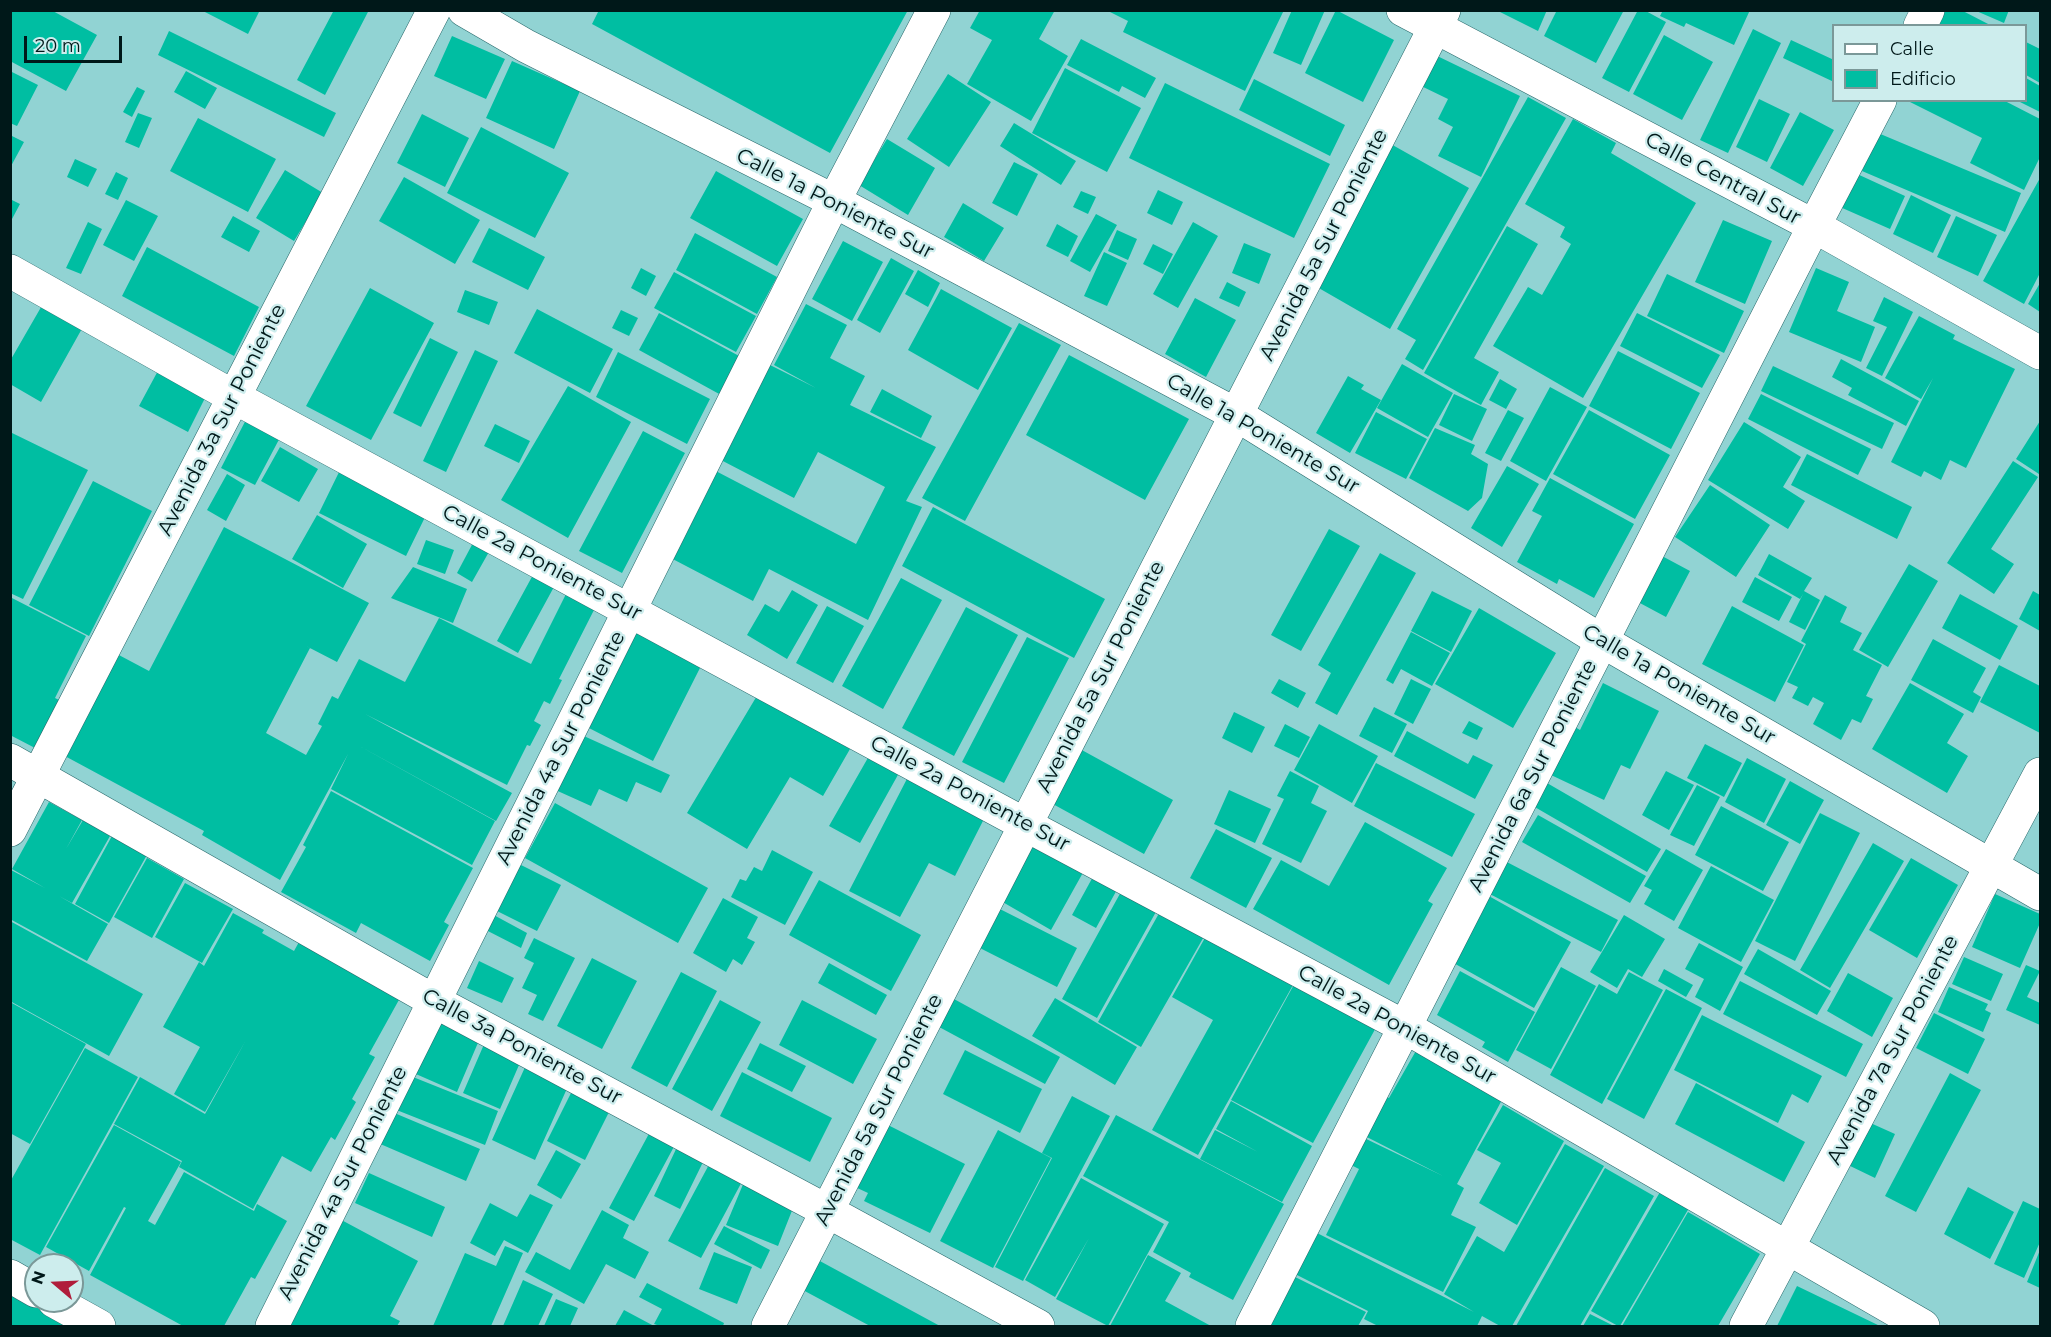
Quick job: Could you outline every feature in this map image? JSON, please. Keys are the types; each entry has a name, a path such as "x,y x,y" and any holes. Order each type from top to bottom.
{"street":[{"name":"Avenida 3a Sur Poniente","path":"10,830 434,10"},
{"name":"Calle 1a Poniente Sur","path":"464,10 585,76 834,201 1237,415 1602,641 2040,894"},
{"name":"Avenida 4a Sur Poniente","path":"272,1326 834,201 934,10"},
{"name":"Calle Central Sur","path":"1402,10 1440,19 2040,352"},
{"path":"1921,24 1928,10"},
{"name":"Avenida 5a Sur Poniente","path":"768,1326 1440,19"},
{"name":"Avenida 6a Sur Poniente","path":"1252,1326 1879,102"},
{"name":"Calle 2a Poniente Sur","path":"10,271 234,397 1405,1027 1923,1326"},
{"name":"Calle 3a Poniente Sur","path":"10,760 434,1001 1038,1326"},
{"name":"Avenida 7a Sur Poniente","path":"1746,1326 2040,774"},
{"path":"10,1276 24,1284"},
{"path":"76,1313 99,1326"}],"building":[{"path":"10,10 51,10 97,35 66,91 10,61"},
{"path":"201,10 260,10 248,34"},
{"path":"334,10 369,10 325,95 297,80"},
{"path":"599,10 908,10 830,153 592,24"},
{"path":"980,10 1055,10 1039,39 1068,56 1031,121 967,84 992,40 970,28"},
{"path":"1106,10 1284,10 1245,91 1123,32 1128,21"},
{"path":"1292,10 1325,10 1301,65 1273,53"},
{"path":"1336,10 1394,40 1363,102 1305,73"},
{"path":"1496,10 1547,10 1538,31"},
{"path":"1557,10 1624,10 1596,63 1544,36"},
{"path":"1638,10 1644,10 1666,22 1629,92 1602,78"},
{"path":"1663,10 1750,10 1734,45 1686,23 1684,27 1660,16"},
{"path":"1940,10 1961,10 1988,24 1934,24"},
{"path":"1974,10 2009,10 2004,23"},
{"path":"1753,29 1781,43 1728,153 1700,140"},
{"path":"169,31 336,113 324,137 158,55"},
{"path":"1664,35 1713,62 1682,120 1633,94"},
{"path":"452,36 505,59 486,99 434,76"},
{"path":"1081,39 1156,78 1145,98 1122,86 1119,92 1067,65"},
{"path":"1791,40 1832,59 1832,81 1783,58"},
{"path":"2027,42 2040,49 2040,83 2027,76"},
{"path":"1431,53 1520,96 1481,177 1438,156 1453,127 1438,119 1448,99 1417,84"},
{"path":"512,61 580,91 554,149 486,118"},
{"path":"1065,68 1141,108 1107,172 1032,133"},
{"path":"10,71 38,85 17,126 10,123"},
{"path":"186,71 217,88 205,109 174,92"},
{"path":"948,74 991,102 949,167 907,139"},
{"path":"1254,79 1345,125 1330,156 1239,110"},
{"path":"2027,79 2040,86 2040,112 2020,102 2027,102"},
{"path":"1165,83 1330,164 1294,238 1129,158"},
{"path":"137,87 145,91 132,117 123,112"},
{"path":"1528,97 1566,118 1423,370 1405,359 1416,340 1397,329"},
{"path":"1759,99 1790,114 1767,162 1736,147"},
{"path":"1910,102 2007,102 2040,119 2040,157 2024,190 1970,163 1982,138"},
{"path":"1800,112 1834,130 1803,186 1770,168"},
{"path":"138,113 152,118 139,148 125,142"},
{"path":"422,114 469,138 445,187 397,163"},
{"path":"198,118 276,159 248,212 170,171"},
{"path":"1573,119 1616,143 1611,153 1696,203 1583,398 1493,346 1528,287 1542,295 1571,244 1560,237 1565,227 1525,204"},
{"path":"1014,123 1076,161 1061,185 1000,146"},
{"path":"481,127 569,173 535,238 447,193"},
{"path":"1878,133 2021,193 2005,232 1862,171"},
{"path":"10,135 24,142 10,168"},
{"path":"887,139 935,168 908,215 859,185"},
{"path":"1389,143 1469,188 1390,329 1310,283"},
{"path":"75,159 97,169 88,187 67,177"},
{"path":"1014,162 1038,174 1017,216 992,203"},
{"path":"285,170 323,193 294,241 256,218"},
{"path":"716,171 803,219 777,266 690,218"},
{"path":"116,172 128,178 118,200 105,194"},
{"path":"1855,173 1905,196 1890,229 1840,207"},
{"path":"404,177 480,220 455,264 379,221"},
{"path":"2040,178 2040,273 2024,304 1983,281"},
{"path":"1158,190 1183,202 1172,225 1147,213"},
{"path":"1081,191 1096,197 1088,214 1073,207"},
{"path":"1911,195 1951,215 1933,253 1893,234"},
{"path":"10,199 20,204 12,219 10,218"},
{"path":"126,200 158,216 134,261 103,245"},
{"path":"963,203 1004,228 984,261 944,237"},
{"path":"1096,214 1117,225 1090,272 1070,261"},
{"path":"233,216 260,231 249,252 221,237"},
{"path":"1956,216 1997,235 1978,276 1937,257"},
{"path":"1723,220 1772,241 1745,304 1695,282"},
{"path":"88,222 102,229 81,274 66,268"},
{"path":"1193,222 1218,236 1178,308 1153,294"},
{"path":"1057,224 1078,236 1068,257 1046,246"},
{"path":"1507,226 1538,244 1474,358 1499,372 1481,405 1424,373"},
{"path":"489,228 545,257 528,290 472,262"},
{"path":"1117,230 1137,239 1128,260 1108,251"},
{"path":"695,233 777,277 757,314 676,270"},
{"path":"843,241 883,262 852,321 812,299"},
{"path":"1244,243 1271,254 1259,284 1232,273"},
{"path":"1153,244 1173,254 1163,274 1143,264"},
{"path":"147,247 259,307 234,356 122,296"},
{"path":"1104,252 1127,263 1107,306 1084,296"},
{"path":"891,258 914,271 880,333 857,320"},
{"path":"641,268 656,276 646,296 631,288"},
{"path":"1816,268 1849,282 1837,311 1875,327 1861,362 1789,332"},
{"path":"918,270 940,283 928,307 905,294"},
{"path":"674,272 756,316 736,352 654,308"},
{"path":"1667,274 1744,311 1724,353 1647,316"},
{"path":"1227,282 1246,292 1239,307 1219,298"},
{"path":"2040,283 2040,312 2028,304"},
{"path":"370,288 434,323 371,440 306,406"},
{"path":"941,289 1012,328 978,390 908,350"},
{"path":"465,290 498,302 489,325 457,312"},
{"path":"1884,297 1913,312 1882,376 1866,368 1887,327 1873,321"},
{"path":"1195,298 1236,320 1206,377 1165,354"},
{"path":"44,302 84,325 41,402 10,384 10,361"},
{"path":"806,304 847,325 830,358 865,376 850,405 936,447 906,501 922,507 868,620 769,569 753,601 665,555 710,468 856,544 885,487 818,452 794,498 719,459 768,364 816,388 774,365"},
{"path":"537,309 613,349 590,393 514,353"},
{"path":"621,310 638,318 629,336 612,328"},
{"path":"659,313 741,357 721,395 639,350"},
{"path":"1637,313 1720,355 1702,388 1620,346"},
{"path":"1919,316 1955,335 1953,339 2015,369 1966,468 1950,460 1941,480 1924,471 1921,477 1891,462 1933,378 1921,399 1885,378"},
{"path":"1019,323 1061,345 965,521 922,498"},
{"path":"430,338 458,352 421,427 393,413"},
{"path":"475,350 498,361 446,472 423,461"},
{"path":"1618,351 1700,393 1671,449 1589,406"},
{"path":"618,352 710,399 687,444 596,397"},
{"path":"1069,355 1189,419 1145,500 1026,435"},
{"path":"1841,359 1919,401 1906,426 1848,395 1852,388 1832,377"},
{"path":"1402,364 1453,393 1428,437 1377,408"},
{"path":"1773,366 1894,423 1882,449 1761,391"},
{"path":"160,367 208,392 188,432 139,406"},
{"path":"1348,376 1364,385 1361,389 1381,400 1350,453 1316,433"},
{"path":"1500,379 1517,389 1506,409 1489,400"},
{"path":"568,386 631,422 568,538 501,500"},
{"path":"1550,387 1587,407 1546,481 1510,461"},
{"path":"882,389 932,416 921,438 870,412"},
{"path":"1454,394 1487,409 1472,441 1439,425"},
{"path":"1761,394 1871,449 1858,475 1748,419"},
{"path":"1508,410 1524,418 1501,461 1485,453"},
{"path":"1589,410 1670,455 1635,519 1553,474"},
{"path":"250,412 284,430 255,485 221,468"},
{"path":"1376,412 1427,439 1406,479 1355,453"},
{"path":"2040,421 2040,471 2039,474 2016,459"},
{"path":"1744,422 1801,457 1783,487 1805,501 1788,529 1708,480"},
{"path":"495,424 530,441 519,463 484,446"},
{"path":"1435,428 1475,445 1471,454 1488,464 1482,498 1468,511 1409,478"},
{"path":"643,431 685,453 622,573 579,551"},
{"path":"10,432 88,470 23,599 10,593"},
{"path":"280,447 318,469 299,502 261,481"},
{"path":"1807,454 1912,507 1897,539 1791,485"},
{"path":"2013,461 2038,477 1991,549 2014,564 1994,594 1947,563"},
{"path":"1507,466 1539,484 1502,547 1471,528"},
{"path":"341,468 428,511 406,556 319,513"},
{"path":"227,474 245,485 226,521 207,510"},
{"path":"1550,478 1634,524 1594,598 1559,579 1557,584 1517,562 1542,516 1532,511"},
{"path":"93,481 152,511 89,636 29,605"},
{"path":"1710,485 1770,525 1736,577 1675,537"},
{"path":"933,507 1105,599 1074,658 902,566"},
{"path":"317,515 367,544 343,588 292,559"},
{"path":"224,527 369,603 337,662 310,648 266,733 306,755 322,726 318,724 332,696 338,699 359,659 405,682 439,618 531,664 566,594 595,608 559,679 562,680 550,704 544,701 534,721 541,725 530,746 527,745 507,785 365,714 512,793 496,821 354,743 495,821 472,865 331,789 348,754 280,880 202,835 204,831 63,755 117,654 149,671"},
{"path":"1329,529 1360,546 1301,651 1271,635"},
{"path":"426,540 454,550 445,574 417,564"},
{"path":"474,541 490,550 472,582 457,573"},
{"path":"1380,553 1416,573 1337,715 1315,703 1331,673 1318,665"},
{"path":"1769,554 1812,578 1804,591 1820,600 1805,630 1789,622 1803,594 1800,599 1758,575"},
{"path":"1662,556 1690,571 1666,617 1638,602"},
{"path":"1909,564 1938,581 1888,667 1859,650"},
{"path":"413,567 467,589 453,623 391,598"},
{"path":"534,573 555,585 518,653 497,641"},
{"path":"1755,577 1792,597 1779,621 1742,602"},
{"path":"901,578 942,600 883,709 842,686"},
{"path":"792,590 818,605 787,659 747,635 765,604 779,612"},
{"path":"1432,591 1472,611 1451,652 1411,631"},
{"path":"2033,591 2040,595 2040,631 2019,619"},
{"path":"1960,594 2018,626 2000,660 1942,628"},
{"path":"1825,595 1847,607 1840,622 1862,633 1853,650 1882,665 1866,696 1873,699 1861,723 1852,719 1841,740 1813,724 1824,703 1813,697 1808,706 1792,698 1798,687 1787,682 1806,644 1801,641"},
{"path":"10,597 86,636 55,698 59,700 35,748 10,735"},
{"path":"827,606 864,626 833,683 796,663"},
{"path":"1732,606 1804,645 1775,702 1702,664"},
{"path":"966,607 1018,635 954,756 902,728"},
{"path":"1479,608 1556,653 1513,728 1435,684"},
{"path":"637,630 702,664 653,761 587,727"},
{"path":"1411,632 1450,653 1432,686 1401,669 1393,684 1386,680"},
{"path":"1027,637 1069,658 1004,783 962,762"},
{"path":"1933,639 1986,668 1973,692 1981,697 1973,713 1911,680"},
{"path":"1999,665 2040,686 2040,733 1980,702"},
{"path":"1279,679 1306,693 1298,708 1271,693"},
{"path":"1411,679 1431,689 1413,724 1394,714"},
{"path":"1603,683 1659,711 1630,769 1621,765 1604,800 1551,775 1575,727 1580,730"},
{"path":"1910,683 1964,714 1947,743 1968,756 1947,793 1872,749"},
{"path":"758,694 850,749 823,796 790,777 747,849 687,813"},
{"path":"1374,707 1407,724 1392,753 1359,736"},
{"path":"1234,712 1265,727 1252,753 1222,738"},
{"path":"1469,721 1483,728 1477,740 1462,733"},
{"path":"1285,724 1310,737 1299,758 1274,746"},
{"path":"1319,724 1378,756 1352,803 1294,770"},
{"path":"1407,731 1468,764 1473,755 1493,765 1475,799 1394,756"},
{"path":"575,732 670,775 661,793 636,782 627,802 599,789 591,806 551,788"},
{"path":"1705,744 1742,763 1724,797 1687,778"},
{"path":"1080,749 1173,800 1144,854 1051,803"},
{"path":"869,756 899,773 860,843 829,826"},
{"path":"1747,758 1786,779 1764,823 1725,802"},
{"path":"1376,763 1475,814 1452,857 1354,806"},
{"path":"1290,771 1319,786 1311,803 1327,811 1301,863 1262,844 1284,799 1277,796"},
{"path":"1666,771 1694,785 1669,830 1642,815"},
{"path":"910,773 987,813 955,876 929,863 900,917 849,891"},
{"path":"1790,781 1824,800 1800,844 1766,825"},
{"path":"1547,783 1661,849 1647,872 1533,806"},
{"path":"1697,785 1720,797 1694,846 1670,835"},
{"path":"1229,790 1271,809 1255,843 1214,824"},
{"path":"331,791 473,868 444,922 449,925 430,961 361,923 356,933 281,892 306,847 303,845"},
{"path":"49,802 82,820 66,849 83,820 110,836 72,903 59,896 108,924 87,961 10,919 11,870 45,888 12,869"},
{"path":"555,803 708,888 678,943 525,858"},
{"path":"1721,806 1789,842 1763,891 1695,855"},
{"path":"1820,813 1860,833 1795,961 1755,941"},
{"path":"1538,815 1646,876 1630,903 1522,842"},
{"path":"1365,822 1447,868 1428,901 1433,904 1389,985 1253,909 1281,860 1329,886"},
{"path":"1216,829 1272,858 1246,908 1190,878"},
{"path":"113,834 148,853 109,923 75,904"},
{"path":"1029,836 1085,869 1051,930 994,897"},
{"path":"1873,843 1904,861 1830,988 1800,970"},
{"path":"1666,849 1703,870 1674,921 1644,904 1652,890 1644,886"},
{"path":"772,850 813,872 785,925 731,897 740,879 746,881 754,867 762,871"},
{"path":"147,858 184,879 152,938 114,917"},
{"path":"1911,858 1958,885 1917,958 1869,930"},
{"path":"1503,860 1618,920 1601,952 1486,892"},
{"path":"515,862 561,885 537,931 491,908"},
{"path":"1711,866 1774,900 1741,962 1678,928"},
{"path":"1095,873 1119,886 1096,928 1072,915"},
{"path":"819,880 921,935 891,991 789,935"},
{"path":"185,883 233,909 202,963 155,937"},
{"path":"1122,890 1157,910 1097,1018 1062,999"},
{"path":"1995,894 2040,914 2040,923 2020,968 1972,947"},
{"path":"1487,895 1571,942 1534,1008 1450,961"},
{"path":"723,898 758,917 747,938 755,942 742,965 733,959 726,972 693,953"},
{"path":"988,903 1077,948 1057,987 968,942"},
{"path":"1162,908 1206,933 1141,1047 1098,1022"},
{"path":"233,913 264,930 262,933 294,951 299,942 400,998 369,1054 375,1057 352,1099 356,1102 335,1140 331,1137 311,1172 282,1156 253,1209 179,1167 182,1161 114,1124 140,1077 205,1114 246,1040 205,1112 174,1094 200,1047 163,1027 199,962 204,966"},
{"path":"490,913 527,933 521,948 482,928"},
{"path":"1624,915 1665,939 1642,977 1628,969 1617,988 1590,972"},
{"path":"10,921 143,994 109,1056 10,1001"},
{"path":"1211,927 1298,976 1198,1155 1152,1130 1213,1020 1172,997"},
{"path":"534,938 575,958 543,1021 528,1014 537,995 522,988 534,963 524,958"},
{"path":"1699,943 1743,967 1720,1011 1695,997 1704,979 1685,969"},
{"path":"1758,949 1831,991 1817,1015 1744,974"},
{"path":"1964,957 2003,974 1991,1001 1952,984"},
{"path":"592,958 637,981 602,1049 557,1026"},
{"path":"479,961 514,978 502,1003 467,988"},
{"path":"829,963 887,995 876,1015 818,983"},
{"path":"2026,965 2040,971 2027,997 2040,1003 2040,1025 2006,1010"},
{"path":"1561,967 1596,986 1551,1069 1516,1050"},
{"path":"1664,969 1693,985 1686,997 1658,981"},
{"path":"1460,971 1535,1012 1508,1062 1482,1047 1485,1042 1437,1015"},
{"path":"681,972 717,991 667,1087 631,1068"},
{"path":"1629,972 1663,990 1602,1104 1550,1075 1599,984 1617,994"},
{"path":"1848,973 1893,998 1872,1037 1827,1011"},
{"path":"1297,979 1379,1022 1313,1143 1231,1100"},
{"path":"1740,981 1863,1044 1846,1077 1723,1014"},
{"path":"1949,987 1988,1004 1985,1010 1991,1013 1983,1032 1938,1012"},
{"path":"1666,989 1702,1008 1644,1119 1607,1099"},
{"path":"943,993 1060,1057 1045,1084 928,1021"},
{"path":"1055,998 1137,1047 1115,1085 1032,1036"},
{"path":"720,1000 761,1022 712,1111 672,1089"},
{"path":"802,1000 877,1039 853,1084 779,1045"},
{"path":"10,1002 86,1044 30,1144 10,1133"},
{"path":"1934,1013 1985,1039 1968,1074 1916,1048"},
{"path":"1702,1015 1822,1076 1808,1103 1792,1094 1778,1123 1674,1070"},
{"path":"432,1017 480,1038 457,1092 409,1071"},
{"path":"485,1042 522,1058 500,1109 463,1093"},
{"path":"760,1043 806,1066 792,1092 747,1069"},
{"path":"85,1048 138,1077 41,1253 36,1253 10,1239 10,1182"},
{"path":"1417,1049 1503,1098 1457,1184 1464,1188 1451,1215 1476,1227 1443,1292 1326,1235 1359,1169 1347,1163 1360,1136 1443,1176 1361,1134 1383,1095 1389,1098"},
{"path":"965,1050 1042,1089 1020,1133 943,1094"},
{"path":"526,1065 569,1084 535,1160 492,1140"},
{"path":"742,1072 832,1118 810,1162 720,1116"},
{"path":"1950,1073 1981,1090 1916,1212 1885,1196"},
{"path":"408,1075 498,1111 485,1145 394,1109"},
{"path":"1696,1083 1805,1142 1784,1182 1675,1124"},
{"path":"573,1089 611,1108 585,1160 547,1141"},
{"path":"1072,1096 1110,1116 1023,1281 995,1267 1052,1158 1042,1153"},
{"path":"1231,1101 1312,1146 1282,1202 1200,1159 1215,1130 1258,1152 1216,1129"},
{"path":"1503,1105 1564,1141 1517,1225 1479,1203 1501,1163 1477,1150"},
{"path":"392,1112 480,1149 466,1181 378,1143"},
{"path":"1116,1115 1284,1204 1233,1300 1189,1277 1191,1273 1153,1252 1169,1222 1083,1176"},
{"path":"1866,1121 1895,1134 1875,1178 1846,1164"},
{"path":"884,1123 965,1164 930,1233 864,1201 868,1193 853,1186"},
{"path":"114,1125 181,1162 148,1221 155,1225 184,1172 254,1211 257,1204 287,1221 255,1279 251,1277 224,1326 183,1326 90,1275 126,1208 124,1207 89,1271 84,1268 84,1253 57,1253 46,1247"},
{"path":"652,1128 677,1141 634,1221 609,1208"},
{"path":"998,1130 1051,1158 993,1268 940,1241"},
{"path":"1565,1144 1604,1166 1512,1326 1500,1326 1482,1316 1477,1326 1378,1326 1364,1319 1368,1311 1295,1274 1315,1232 1474,1312 1444,1294 1477,1236 1504,1252"},
{"path":"677,1147 704,1160 680,1209 654,1196"},
{"path":"556,1150 581,1164 561,1199 537,1185"},
{"path":"712,1159 745,1176 701,1258 668,1241"},
{"path":"1605,1168 1654,1196 1580,1326 1516,1326"},
{"path":"369,1173 445,1207 432,1237 355,1203"},
{"path":"1081,1178 1164,1224 1108,1326 1056,1299 1089,1238 1055,1297 1025,1280"},
{"path":"744,1182 795,1203 778,1246 726,1225"},
{"path":"1968,1187 2014,1212 1990,1259 1944,1234"},
{"path":"1660,1192 1689,1208 1618,1326 1591,1311"},
{"path":"530,1194 553,1205 528,1253 504,1240 495,1256 470,1243 490,1203 517,1217"},
{"path":"2023,1201 2040,1209 2040,1242 2024,1278 1994,1264"},
{"path":"602,1210 629,1225 623,1238 649,1252 635,1279 606,1264 584,1304 525,1272 536,1252 570,1270"},
{"path":"1688,1212 1760,1254 1718,1326 1622,1326"},
{"path":"334,1216 418,1261 390,1316 400,1321 397,1326 275,1326"},
{"path":"724,1226 770,1250 761,1269 714,1244"},
{"path":"505,1246 523,1253 491,1326 433,1326 465,1253 496,1266"},
{"path":"2040,1250 2040,1288 2027,1282"},
{"path":"714,1252 752,1267 737,1304 699,1289"},
{"path":"1148,1255 1181,1273 1165,1301 1211,1326 1110,1326"},
{"path":"818,1260 940,1326 870,1326 801,1289"},
{"path":"1287,1273 1366,1312 1358,1326 1269,1326"},
{"path":"523,1280 553,1294 538,1326 503,1326"},
{"path":"647,1283 724,1323 723,1326 660,1326 654,1324 662,1309 639,1297"},
{"path":"1797,1286 1880,1326 1777,1326"},
{"path":"10,1288 24,1295 24,1313 63,1313 91,1326 10,1326"},
{"path":"556,1299 578,1308 570,1326 544,1326"},
{"path":"624,1310 654,1326 615,1326"},
{"path":"1590,1314 1614,1326 1583,1326"}]}
